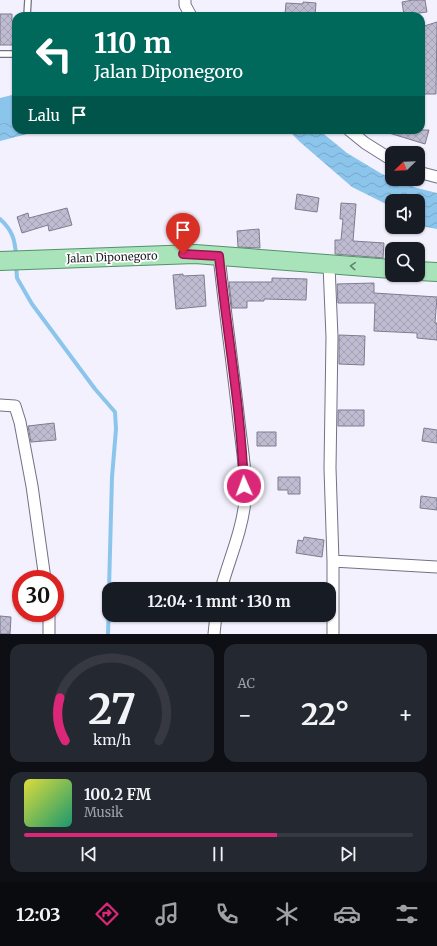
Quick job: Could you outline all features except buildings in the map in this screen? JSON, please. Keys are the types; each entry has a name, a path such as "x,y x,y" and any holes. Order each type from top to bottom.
{"main road":[{"name":"Jalan Diponegoro","path":"0,261 195,254 385,269"},
{"path":"425,271 437,272"}],"street":[{"path":"185,0 185,5 188,12"},
{"path":"354,134 385,156"},
{"path":"425,174 437,177"},
{"path":"219,256 243,461 245,499 243,517 223,582"},
{"path":"329,265 332,337 330,468 333,561 333,634"},
{"path":"0,405 15,406 20,422 32,486 44,570"},
{"path":"333,561 437,566"},
{"path":"49,622 49,634"},
{"path":"214,634 215,622"}],"lane":[{"path":"28,0 28,12"},
{"path":"0,54 12,54"}],"water":[{"path":"12,109 12,134 27,134 0,141 0,112"},
{"path":"292,134 324,134 347,153 385,175 385,186 412,186 437,193 437,229 425,226 425,194 385,194 385,204 352,187"}],"waterway":[{"path":"0,111 12,108"},
{"path":"0,219 12,235 16,255"},
{"path":"16,264 17,278 32,304 95,389 115,412 116,429 112,477 109,582"},
{"path":"108,622 108,634"}],"route":[{"path":"183,254 219,256 237,405 244,486"}]}
